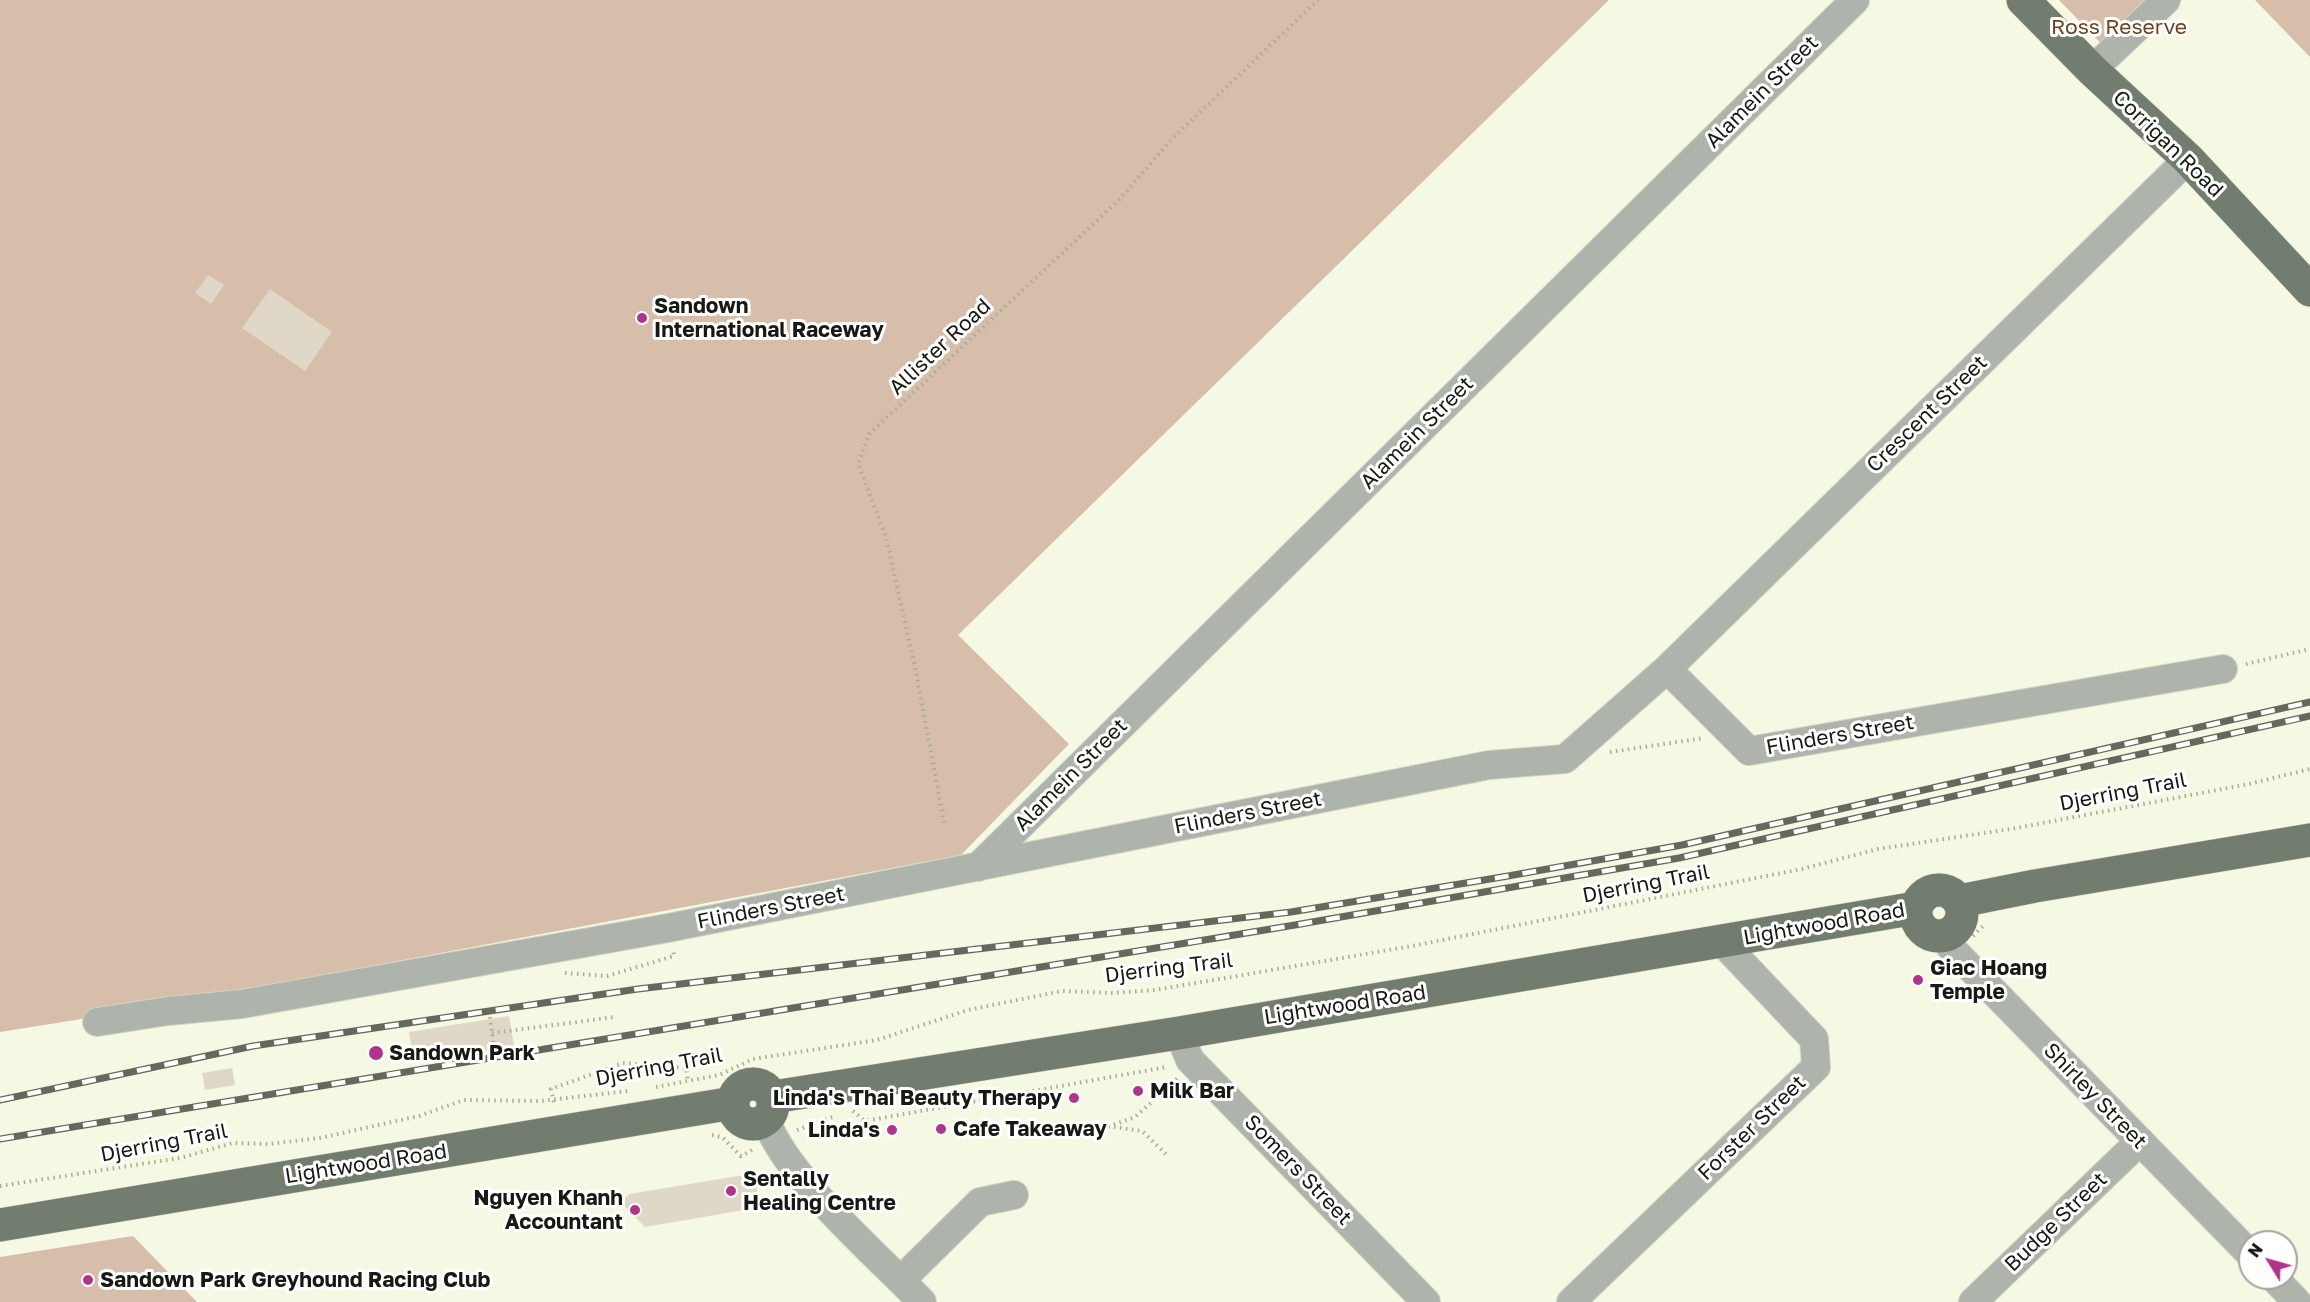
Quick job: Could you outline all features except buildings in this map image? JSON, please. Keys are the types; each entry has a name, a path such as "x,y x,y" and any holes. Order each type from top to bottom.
{"main road":[{"name":"Corrigan Road","path":"2023,0 2092,70 2188,159 2310,290"},
{"path":"1960,901 2308,844"},
{"path":"1931,890 1947,891 1960,901 1962,915 1960,923 1950,933 1943,936 1928,933 1922,929 1918,923 1916,908 1919,900 1931,890"},
{"name":"Lightwood Road","path":"0,1225 733,1103 736,1116 747,1124 760,1124 769,1109 1179,1033 1916,908"}],"street":[{"name":"Alamein Street","path":"978,867 1855,0"},
{"path":"2092,70 2166,0"},
{"name":"Crescent Street","path":"1667,669 2188,159"},
{"name":"Flinders Street","path":"1667,669 1749,751 2223,669"},
{"path":"1565,759 1667,669"},
{"name":"Flinders Street","path":"97,1022 158,1012 212,1008 668,928 1489,765 1565,759"},
{"name":"Shirley Street","path":"1943,936 1953,950 2238,1242"},
{"name":"Forster Street","path":"1571,1302 1816,1067 1814,1039 1721,941"},
{"name":"Somers Street","path":"1179,1033 1190,1060 1426,1302"},
{"path":"769,1109 773,1139 814,1191 922,1302"},
{"name":"Budge Street","path":"1973,1302 2140,1141"},
{"path":"901,1280 980,1202 1014,1195"},
{"path":"2286,1290 2297,1302"}],"path":[{"name":"Allister Road","path":"944,823 915,667 886,537 858,464 869,434 1120,199 1172,139 1318,0"},
{"path":"2223,669 2310,649"},
{"path":"1565,759 1731,733"},
{"name":"Djerring Trail","path":"648,1088 719,1075 753,1059 877,1040 968,1010 1062,991 1113,993 1155,990 1401,948 1802,869 1878,849 2033,824 2249,784 2310,769"},
{"path":"558,972 607,976 674,956"},
{"path":"490,1017 494,1050"},
{"path":"492,1033 615,1017"},
{"path":"555,1109 551,1089 623,1063 686,1068 688,1080"},
{"path":"1080,1137 1135,1117 1178,1078"},
{"name":"Djerring Trail","path":"0,1186 180,1158 233,1143 269,1144 320,1138 419,1116 452,1102 464,1100 553,1101 638,1090"},
{"path":"1110,1127 1127,1127 1142,1131 1169,1157"}],"green space":[{"name":"Sandown International Raceway","path":"0,0 1609,0 958,635 1069,744 961,855 138,1010 0,1032"},
{"name":"Ross Reserve","path":"2059,0 2182,0 2120,63"},
{"path":"2255,0 2310,0 2310,57"},
{"name":"Sandown Park Greyhound Racing Club","path":"133,1236 197,1302 0,1302 0,1257"}],"railway":[{"path":"0,1100 253,1046 638,989 1291,912 1508,876 1682,845 2310,702"},
{"path":"0,1139 1295,925 1679,858 2310,716"}],"place":[{"name":"Sandown International Raceway","path":"642,318"},
{"name":"Giac Hoang Temple","path":"1918,980"},
{"name":"Sandown Park","path":"376,1053"},
{"name":"Milk Bar","path":"1138,1091"},
{"name":"Linda's Thai Beauty Therapy","path":"1074,1098"},
{"name":"Cafe Takeaway","path":"941,1129"},
{"name":"Linda's","path":"892,1130"},
{"name":"Sentally Healing Centre","path":"731,1191"},
{"name":"Nguyen Khanh Accountant","path":"635,1210"},
{"name":"Sandown Park Greyhound Racing Club","path":"88,1280"}]}
